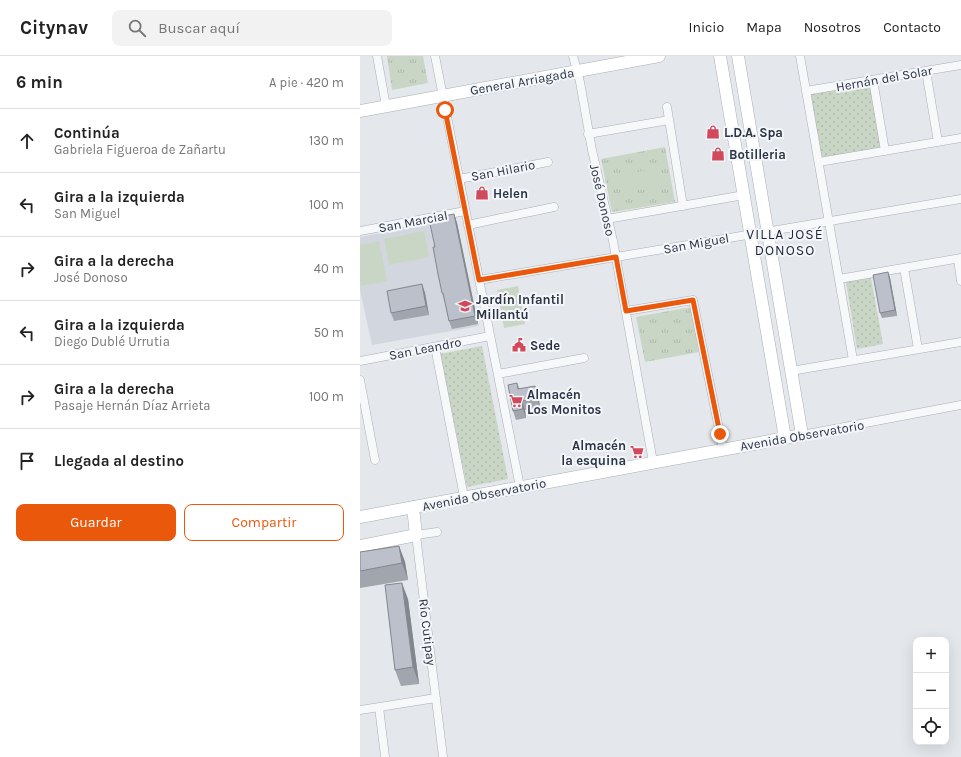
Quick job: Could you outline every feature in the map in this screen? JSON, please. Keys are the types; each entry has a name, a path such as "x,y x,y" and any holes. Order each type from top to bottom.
{"street":[{"path":"377,56 386,106"},
{"path":"435,56 520,487"},
{"name":"José Donoso","path":"573,56 588,134 616,257 654,462"},
{"name":"General Arriagada","path":"360,111 660,56"},
{"path":"720,56 785,438"},
{"path":"738,56 802,435"},
{"path":"800,56 853,360"},
{"name":"Hernán del Solar","path":"806,91 961,65"},
{"path":"926,71 938,142"},
{"path":"873,80 885,151"},
{"path":"667,107 683,206"},
{"path":"588,134 669,120"},
{"path":"819,162 961,138"},
{"name":"San Hilario","path":"459,179 548,162"},
{"path":"608,219 744,195"},
{"name":"San Miguel","path":"479,280 961,198"},
{"name":"San Marcial","path":"468,225 554,207"},
{"name":"San Marcial","path":"360,231 465,211"},
{"path":"839,279 959,259 961,281"},
{"path":"904,268 918,349"},
{"path":"626,311 693,300 723,449"},
{"name":"San Leandro","path":"360,361 490,336"},
{"path":"791,371 961,342"},
{"path":"435,347 464,497"},
{"path":"498,374 584,358"},
{"path":"360,380 375,460"},
{"name":"Avenida Observatorio","path":"360,517 961,405"},
{"name":"Río Cutipay","path":"413,507 443,757"},
{"path":"360,546 437,532"},
{"path":"360,710 436,698"},
{"path":"379,707 385,757"}],"shaded area":[{"path":"456,219 479,326 372,345 360,290 360,237"}],"green space":[{"path":"387,56 423,56 428,83 392,90"},
{"path":"869,84 872,87 882,147 880,150 820,158 810,98 812,94"},
{"path":"665,147 675,202 612,212 601,159"},
{"path":"657,169 659,187 625,192 622,174"},
{"path":"424,231 429,257 389,265 384,239"},
{"path":"379,241 387,281 361,286 360,245"},
{"path":"871,278 883,344 857,349 846,282"},
{"path":"518,286 525,324 504,328 497,290"},
{"path":"691,307 699,352 645,362 636,317"},
{"path":"482,346 508,479 467,487 440,354"}],"building":[{"path":"454,214 475,316 449,321 438,274 433,247 435,247 429,219"},
{"path":"888,272 895,310 880,313 873,275"},
{"path":"422,284 426,306 391,313 387,291"},
{"path":"517,383 518,389 535,386 537,399 522,401 523,409 513,411 508,385"},
{"path":"399,546 402,563 360,571 360,552"},
{"path":"402,583 413,667 395,670 385,585"}],"place":[{"name":"L.D.A. Spa","path":"713,132"},
{"name":"Botilleria","path":"718,154"},
{"name":"Helen","path":"482,193"},
{"name":"Jardín Infantil Millantú","path":"465,306"},
{"name":"Sede","path":"519,345"},
{"name":"Almacén Los Monitos","path":"516,401"},
{"name":"Almacén la esquina","path":"637,452"}],"district":[{"name":"VILLA JOSÉ DONOSO","path":"785,242"}],"route":[{"path":"445,110 479,280 616,257 626,311 693,300 720,434"}]}
